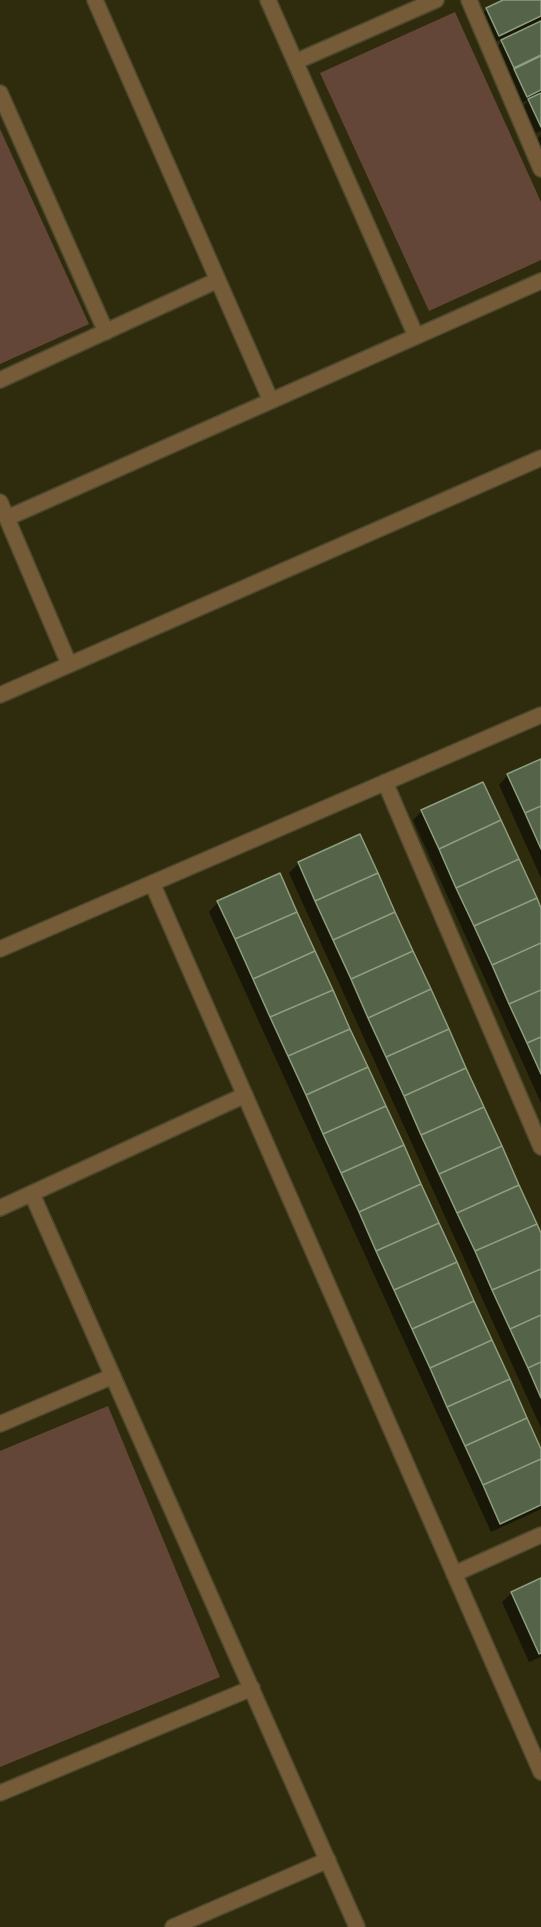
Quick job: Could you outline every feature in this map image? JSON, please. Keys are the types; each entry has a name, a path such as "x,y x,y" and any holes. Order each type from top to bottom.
{"street":[{"path":"95,0 271,400"},
{"path":"268,0 416,336"},
{"path":"295,62 436,0"},
{"path":"469,0 541,169"},
{"path":"0,93 106,332"},
{"path":"0,380 218,280"},
{"path":"7,518 541,281"},
{"path":"0,695 541,458"},
{"path":"0,502 69,664"},
{"path":"0,949 541,715"},
{"path":"385,782 541,1147"},
{"path":"152,883 541,1772"},
{"path":"0,1208 245,1095"},
{"path":"32,1194 357,1927"},
{"path":"0,1424 113,1376"},
{"path":"454,1574 541,1535"},
{"path":"0,1793 252,1688"},
{"path":"173,1927 328,1860"}],"shaded area":[{"path":"455,12 541,202 541,260 429,311 320,73"},
{"path":"0,129 89,324 0,364"},
{"path":"108,1406 220,1677 0,1767 0,1451"}],"building":[{"path":"503,0 541,0 541,16 499,36 486,8"},
{"path":"541,21 541,55 514,68 501,40"},
{"path":"541,56 541,90 527,97 514,69"},
{"path":"541,93 541,127 528,99"},
{"path":"541,759 541,806 525,813 507,774"},
{"path":"483,782 501,820 439,849 421,810"},
{"path":"541,806 541,849 525,813"},
{"path":"501,820 519,859 456,888 439,849"},
{"path":"360,834 378,873 315,901 298,862"},
{"path":"519,859 537,898 474,926 456,888"},
{"path":"280,873 297,912 235,939 217,901"},
{"path":"378,873 395,912 333,940 315,901"},
{"path":"537,898 541,908 541,943 492,965 474,926"},
{"path":"297,912 315,951 253,979 235,939"},
{"path":"395,912 413,951 351,979 333,940"},
{"path":"541,943 541,990 509,1004 492,965"},
{"path":"315,951 333,990 270,1017 253,979"},
{"path":"413,951 431,989 368,1018 351,979"},
{"path":"431,989 449,1029 386,1057 368,1018"},
{"path":"333,990 350,1029 288,1056 270,1017"},
{"path":"541,990 541,1037 527,1043 509,1004"},
{"path":"350,1029 368,1067 306,1095 288,1056"},
{"path":"449,1029 466,1068 404,1096 386,1057"},
{"path":"541,1037 541,1074 527,1043"},
{"path":"368,1067 386,1106 323,1134 306,1095"},
{"path":"466,1068 484,1107 421,1135 404,1096"},
{"path":"386,1106 404,1145 341,1173 323,1134"},
{"path":"484,1107 502,1146 439,1174 421,1135"},
{"path":"404,1145 421,1184 359,1212 341,1173"},
{"path":"502,1146 519,1185 457,1213 439,1174"},
{"path":"421,1184 439,1223 376,1251 359,1212"},
{"path":"519,1185 537,1224 475,1251 457,1213"},
{"path":"439,1223 457,1262 394,1290 376,1251"},
{"path":"537,1224 541,1233 541,1269 492,1290 475,1251"},
{"path":"457,1262 474,1301 412,1329 394,1290"},
{"path":"541,1269 541,1315 510,1329 492,1290"},
{"path":"474,1301 492,1340 430,1368 412,1329"},
{"path":"541,1315 541,1362 528,1368 510,1329"},
{"path":"492,1340 510,1379 447,1407 430,1368"},
{"path":"541,1362 541,1398 528,1368"},
{"path":"510,1379 527,1418 465,1446 447,1407"},
{"path":"527,1418 541,1449 541,1459 483,1485 465,1446"},
{"path":"541,1459 541,1505 500,1524 483,1485"},
{"path":"541,1578 541,1653 539,1654 511,1592"}]}
